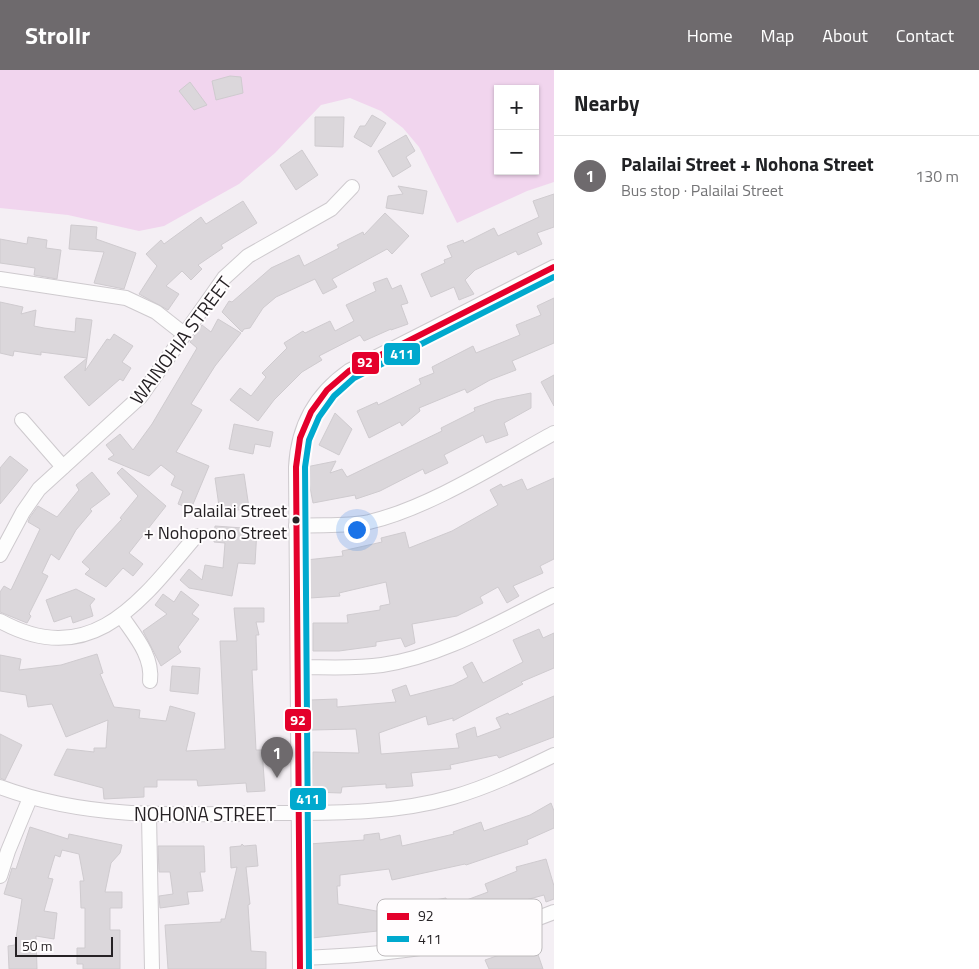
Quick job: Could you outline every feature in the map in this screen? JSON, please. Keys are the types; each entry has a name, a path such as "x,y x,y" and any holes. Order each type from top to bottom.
{"street":[{"name":"WAINOHIA STREET","path":"0,555 30,500 63,467 141,396 214,290 236,266 262,248 331,209 352,187"},
{"path":"377,954 300,964 296,526 296,467 299,441 313,406 329,386 360,365 554,267"},
{"path":"0,279 126,298 151,309 184,334"},
{"path":"22,420 63,467"},
{"path":"296,526 350,524 384,518 420,504 554,433"},
{"path":"0,622 34,635 60,637 99,629 122,617 141,600 196,536"},
{"path":"298,667 353,668 411,659 466,639 554,595"},
{"path":"122,617 148,657 151,671 150,681"},
{"name":"NOHONA STREET","path":"0,787 30,798 65,806 149,815 376,811 414,806 452,797 490,785 554,755"},
{"path":"0,876 8,850 30,798"},
{"path":"149,815 152,969"},
{"path":"542,916 554,912"}],"shaded area":[{"path":"0,70 554,70 554,182 527,191 457,223 419,147 403,128 381,111 350,98 321,105 275,153 239,184 164,226 139,231 68,215 0,208"}],"building":[{"path":"230,76 241,77 243,93 216,100 212,81"},
{"path":"190,82 207,105 194,110 179,91"},
{"path":"372,115 386,123 371,147 354,137 360,126 365,126"},
{"path":"315,117 344,117 343,147 315,146"},
{"path":"406,135 415,151 406,157 411,166 393,177 378,151"},
{"path":"302,150 318,175 296,190 280,165"},
{"path":"398,186 427,191 423,214 386,208 388,196 403,194"},
{"path":"554,194 554,227 537,233 542,244 518,255 516,251 475,270 465,280 474,294 459,300 454,287 431,297 421,274 445,263 444,260 452,257 447,246 463,240 464,243 494,228 498,236 539,217 533,201"},
{"path":"243,201 257,223 221,245 223,248 198,265 202,269 191,280 182,271 166,286 179,294 168,310 139,294 157,266 146,254 161,240 164,244 201,217 206,224"},
{"path":"385,213 409,236 392,254 387,249 332,279 337,287 323,294 315,279 276,297 263,308 250,328 244,329 242,332 222,312 229,301 232,302 271,268 299,255 304,266 339,248 337,245 363,232 364,235"},
{"path":"71,225 97,227 96,239 136,253 124,289 94,283 104,252 69,249"},
{"path":"28,237 47,240 46,248 61,250 57,279 34,275 35,268 0,263 0,239 27,244"},
{"path":"387,278 392,289 401,285 408,303 401,305 408,324 364,341 360,335 319,356 322,360 302,372 274,400 258,421 230,400 240,388 251,396 266,377 262,373 287,348 284,343 303,331 305,333 330,321 335,331 354,321 346,305 376,291 373,283"},
{"path":"554,298 554,343 512,361 516,370 490,380 467,393 465,389 419,408 420,411 402,426 400,422 369,438 357,411 377,402 378,405 421,384 419,379 434,373 432,367 473,346 476,353 520,335 516,325 541,315 537,306"},
{"path":"0,302 23,307 21,314 36,310 34,326 44,328 75,332 76,318 92,320 87,358 41,352 41,355 14,351 13,356 0,353"},
{"path":"218,319 241,333 215,366 191,404 202,410 176,452 209,466 191,509 178,504 183,491 171,485 175,476 161,465 149,476 108,459 114,455 106,445 120,434 133,450 152,424 197,348 190,342 202,325 211,332"},
{"path":"114,334 133,346 122,362 131,368 123,381 120,379 89,406 64,377 87,358 85,371 107,339 110,340"},
{"path":"554,375 554,406 541,382"},
{"path":"531,393 531,408 504,423 508,435 486,443 483,435 444,455 448,463 425,474 423,469 380,491 356,499 355,495 313,503 306,467 336,461 330,473 342,469 347,477 442,431 441,428 475,411 474,408 496,400"},
{"path":"335,413 352,429 339,455 319,445"},
{"path":"234,424 273,432 270,447 255,444 253,454 229,449"},
{"path":"10,456 28,470 0,504 0,468"},
{"path":"122,468 166,506 129,553 143,564 133,576 123,568 106,587 85,574 90,569 82,562 122,519 120,518 138,496 117,473"},
{"path":"92,472 110,494 90,509 92,511 76,530 59,560 51,554 42,573 48,576 29,614 31,616 27,623 0,612 0,592 4,586 11,590 40,529 28,522 30,517 38,506 57,517 79,490 76,485"},
{"path":"244,474 249,508 220,513 215,478"},
{"path":"554,478 554,559 540,566 543,573 513,586 519,596 507,603 498,587 480,597 483,603 457,616 412,624 415,643 405,647 401,638 376,642 376,646 339,651 313,651 313,623 348,623 347,615 380,610 380,606 390,604 386,582 339,593 340,596 310,598 306,560 343,556 342,551 382,542 381,538 405,532 409,548 452,531 498,505 490,490 501,484 503,487 522,479 527,490"},
{"path":"215,526 257,529 255,564 238,563 232,596 189,588 180,580 189,569 202,580 205,565 223,568 225,543 214,542"},
{"path":"76,589 95,599 90,605 93,616 73,623 71,616 54,622 46,600"},
{"path":"181,591 199,605 192,614 199,619 178,647 181,652 161,666 143,631 167,614 155,605 163,594 174,602"},
{"path":"234,608 264,608 264,622 256,622 259,635 256,635 257,670 252,670 256,750 262,750 265,791 247,792 246,783 198,786 197,780 157,780 157,787 144,787 144,797 104,799 103,788 54,775 67,749 94,752 94,748 106,748 108,720 66,737 52,704 28,707 26,695 0,691 0,655 21,659 19,670 61,665 97,654 103,673 100,674 114,707 140,710 139,718 166,721 170,706 195,713 186,751 225,749 220,641 237,641"},
{"path":"539,629 543,638 554,633 554,668 521,682 523,684 453,721 453,718 428,725 426,716 379,733 381,754 459,748 456,734 475,727 477,737 501,728 496,718 508,713 509,715 554,696 554,737 499,758 497,755 450,765 451,769 411,773 413,786 386,788 386,784 342,787 341,793 312,792 313,752 359,753 356,729 312,730 310,700 337,699 337,707 396,702 392,690 406,685 410,696 453,685 468,677 463,667 472,662 483,683 523,662 513,640"},
{"path":"172,666 200,668 198,694 170,691"},
{"path":"0,734 22,745 5,780 0,778"},
{"path":"551,803 554,811 554,828 527,840 528,844 466,865 392,880 389,869 340,875 340,886 337,886 338,904 377,911 377,931 312,938 308,894 309,844 364,840 364,835 379,833 380,840 400,835 402,846 454,834 453,832 481,822 484,831 530,815"},
{"path":"30,827 68,839 69,834 122,845 120,853 111,863 105,892 122,892 122,908 110,908 110,930 120,930 120,969 83,969 83,964 77,964 77,948 85,948 85,908 81,908 80,881 84,881 79,854 62,850 60,857 55,855 48,878 53,879 44,911 57,913 54,939 36,936 37,969 9,969 8,946 15,945 22,899 4,894 12,868 16,869"},
{"path":"242,844 244,846 256,845 258,866 246,867 250,904 248,905 251,951 266,952 266,969 168,969 165,925 221,922 221,919 225,919 237,867 231,868 230,847 241,846"},
{"path":"158,846 204,846 205,872 200,872 203,891 187,892 189,904 160,908 159,896 173,894 170,872 159,872"},
{"path":"546,859 554,886 554,899 546,902 544,895 529,899 469,899 488,892 485,884 517,871 516,867"},
{"path":"497,956 538,956 543,969 489,969 485,960"}],"transit line":[{"name":"92","path":"300,969 296,467 300,438 311,412 327,390 349,371 554,267"},
{"name":"411","path":"309,969 305,467 309,440 319,417 334,396 354,378 554,277"}],"place":[{"name":"Palailai Street + Nohopono Street","path":"296,520"},
{"name":"Palailai Street + Nohona Street","path":"277,778"}]}
